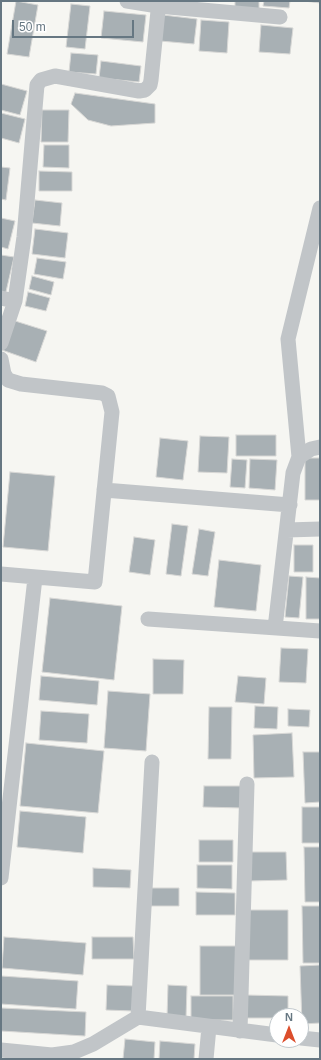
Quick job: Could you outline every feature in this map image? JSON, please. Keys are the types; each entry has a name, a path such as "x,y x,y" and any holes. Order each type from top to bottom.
{"street":[{"path":"127,1 159,3 280,17"},
{"path":"1,343 8,300 24,237 37,85 41,80 55,76 139,91 145,90 150,86 151,80 159,3"},
{"path":"275,628 293,473 300,457 288,339 320,208"},
{"path":"1,359 4,374 8,380 21,384 102,393 108,396 112,412 95,582 1,574"},
{"path":"300,457 311,449 320,447"},
{"path":"104,490 290,505"},
{"path":"287,530 320,529"},
{"path":"1,878 6,787 35,578"},
{"path":"148,619 320,631"},
{"path":"138,1017 152,762"},
{"path":"240,1031 247,784"},
{"path":"1,1050 52,1055 74,1052 93,1044 138,1017 269,1034"},
{"path":"206,1059 209,1027"},
{"path":"309,1039 320,1040"}],"building":[{"path":"16,1 38,5 29,57 7,54"},
{"path":"235,1 259,1 259,11 235,10"},
{"path":"264,1 290,1 289,8 263,6"},
{"path":"304,1 320,1 320,3"},
{"path":"71,4 90,6 85,49 66,47"},
{"path":"104,11 146,15 143,42 101,38"},
{"path":"163,15 197,19 194,44 160,41"},
{"path":"201,20 229,22 227,53 199,51"},
{"path":"261,25 293,28 290,54 259,52"},
{"path":"71,53 98,55 96,74 69,72"},
{"path":"101,61 141,66 139,82 99,78"},
{"path":"1,84 27,91 20,115 1,110"},
{"path":"75,93 155,104 155,123 111,126 88,120 71,104"},
{"path":"42,110 69,110 68,142 41,142"},
{"path":"1,113 25,119 19,143 1,138"},
{"path":"44,145 69,145 69,168 43,167"},
{"path":"1,167 10,168 6,200 1,199"},
{"path":"39,171 72,172 72,191 39,191"},
{"path":"35,200 62,203 60,226 32,223"},
{"path":"1,218 15,221 8,249 1,247"},
{"path":"35,229 68,233 65,258 32,254"},
{"path":"1,255 14,257 5,296 1,295"},
{"path":"37,258 66,262 63,279 34,274"},
{"path":"32,276 54,282 51,295 29,289"},
{"path":"28,292 50,298 46,311 25,306"},
{"path":"12,320 47,331 36,362 2,350"},
{"path":"236,435 276,435 276,456 236,456"},
{"path":"200,436 229,437 227,473 198,472"},
{"path":"160,438 188,441 183,480 156,477"},
{"path":"305,458 320,458 320,500 305,500"},
{"path":"232,459 247,460 245,488 230,487"},
{"path":"250,459 277,460 275,490 249,488"},
{"path":"10,472 55,476 48,551 3,547"},
{"path":"172,524 188,526 181,576 166,574"},
{"path":"199,529 215,532 208,576 192,574"},
{"path":"134,537 155,540 150,575 129,572"},
{"path":"294,545 313,545 313,572 294,572"},
{"path":"219,560 261,565 256,611 214,607"},
{"path":"289,576 303,577 299,618 285,617"},
{"path":"306,577 320,578 320,619 306,619"},
{"path":"50,598 122,606 114,680 42,672"},
{"path":"281,648 308,649 306,683 279,682"},
{"path":"153,659 184,660 183,694 153,694"},
{"path":"41,676 99,681 97,705 39,700"},
{"path":"238,676 266,678 264,704 235,702"},
{"path":"108,691 150,694 146,751 104,748"},
{"path":"255,706 278,707 277,729 254,728"},
{"path":"209,707 232,707 231,759 208,759"},
{"path":"288,709 310,710 309,727 288,726"},
{"path":"41,711 89,714 87,743 39,740"},
{"path":"292,733 294,777 254,778 253,735"},
{"path":"26,743 104,751 98,813 20,806"},
{"path":"303,752 320,752 320,802 305,803"},
{"path":"204,786 242,786 242,808 203,807"},
{"path":"302,807 320,807 320,843 302,843"},
{"path":"20,811 86,817 83,853 17,847"},
{"path":"199,840 233,840 233,862 199,862"},
{"path":"304,847 320,847 320,902 305,902"},
{"path":"249,852 286,852 287,880 249,881"},
{"path":"197,865 232,865 232,889 197,888"},
{"path":"93,868 131,870 130,888 93,887"},
{"path":"151,888 179,888 179,906 151,906"},
{"path":"196,892 235,893 235,915 196,915"},
{"path":"302,906 320,906 320,963 303,963"},
{"path":"248,910 288,910 288,960 248,960"},
{"path":"4,937 86,943 83,975 2,968"},
{"path":"92,937 133,937 134,959 92,959"},
{"path":"200,946 239,946 238,995 200,995"},
{"path":"320,965 320,1023 309,1024 309,1008 301,1008 300,966"},
{"path":"1,976 78,981 76,1009 1,1004"},
{"path":"107,985 134,986 133,1011 106,1010"},
{"path":"168,985 187,986 186,1018 167,1017"},
{"path":"245,995 288,996 288,1008 269,1008 269,1018 245,1018"},
{"path":"191,996 233,996 233,1020 191,1020"},
{"path":"1,1008 86,1012 85,1036 1,1031"},
{"path":"125,1039 155,1042 154,1059 123,1059"},
{"path":"160,1041 195,1044 194,1059 159,1059"}]}
